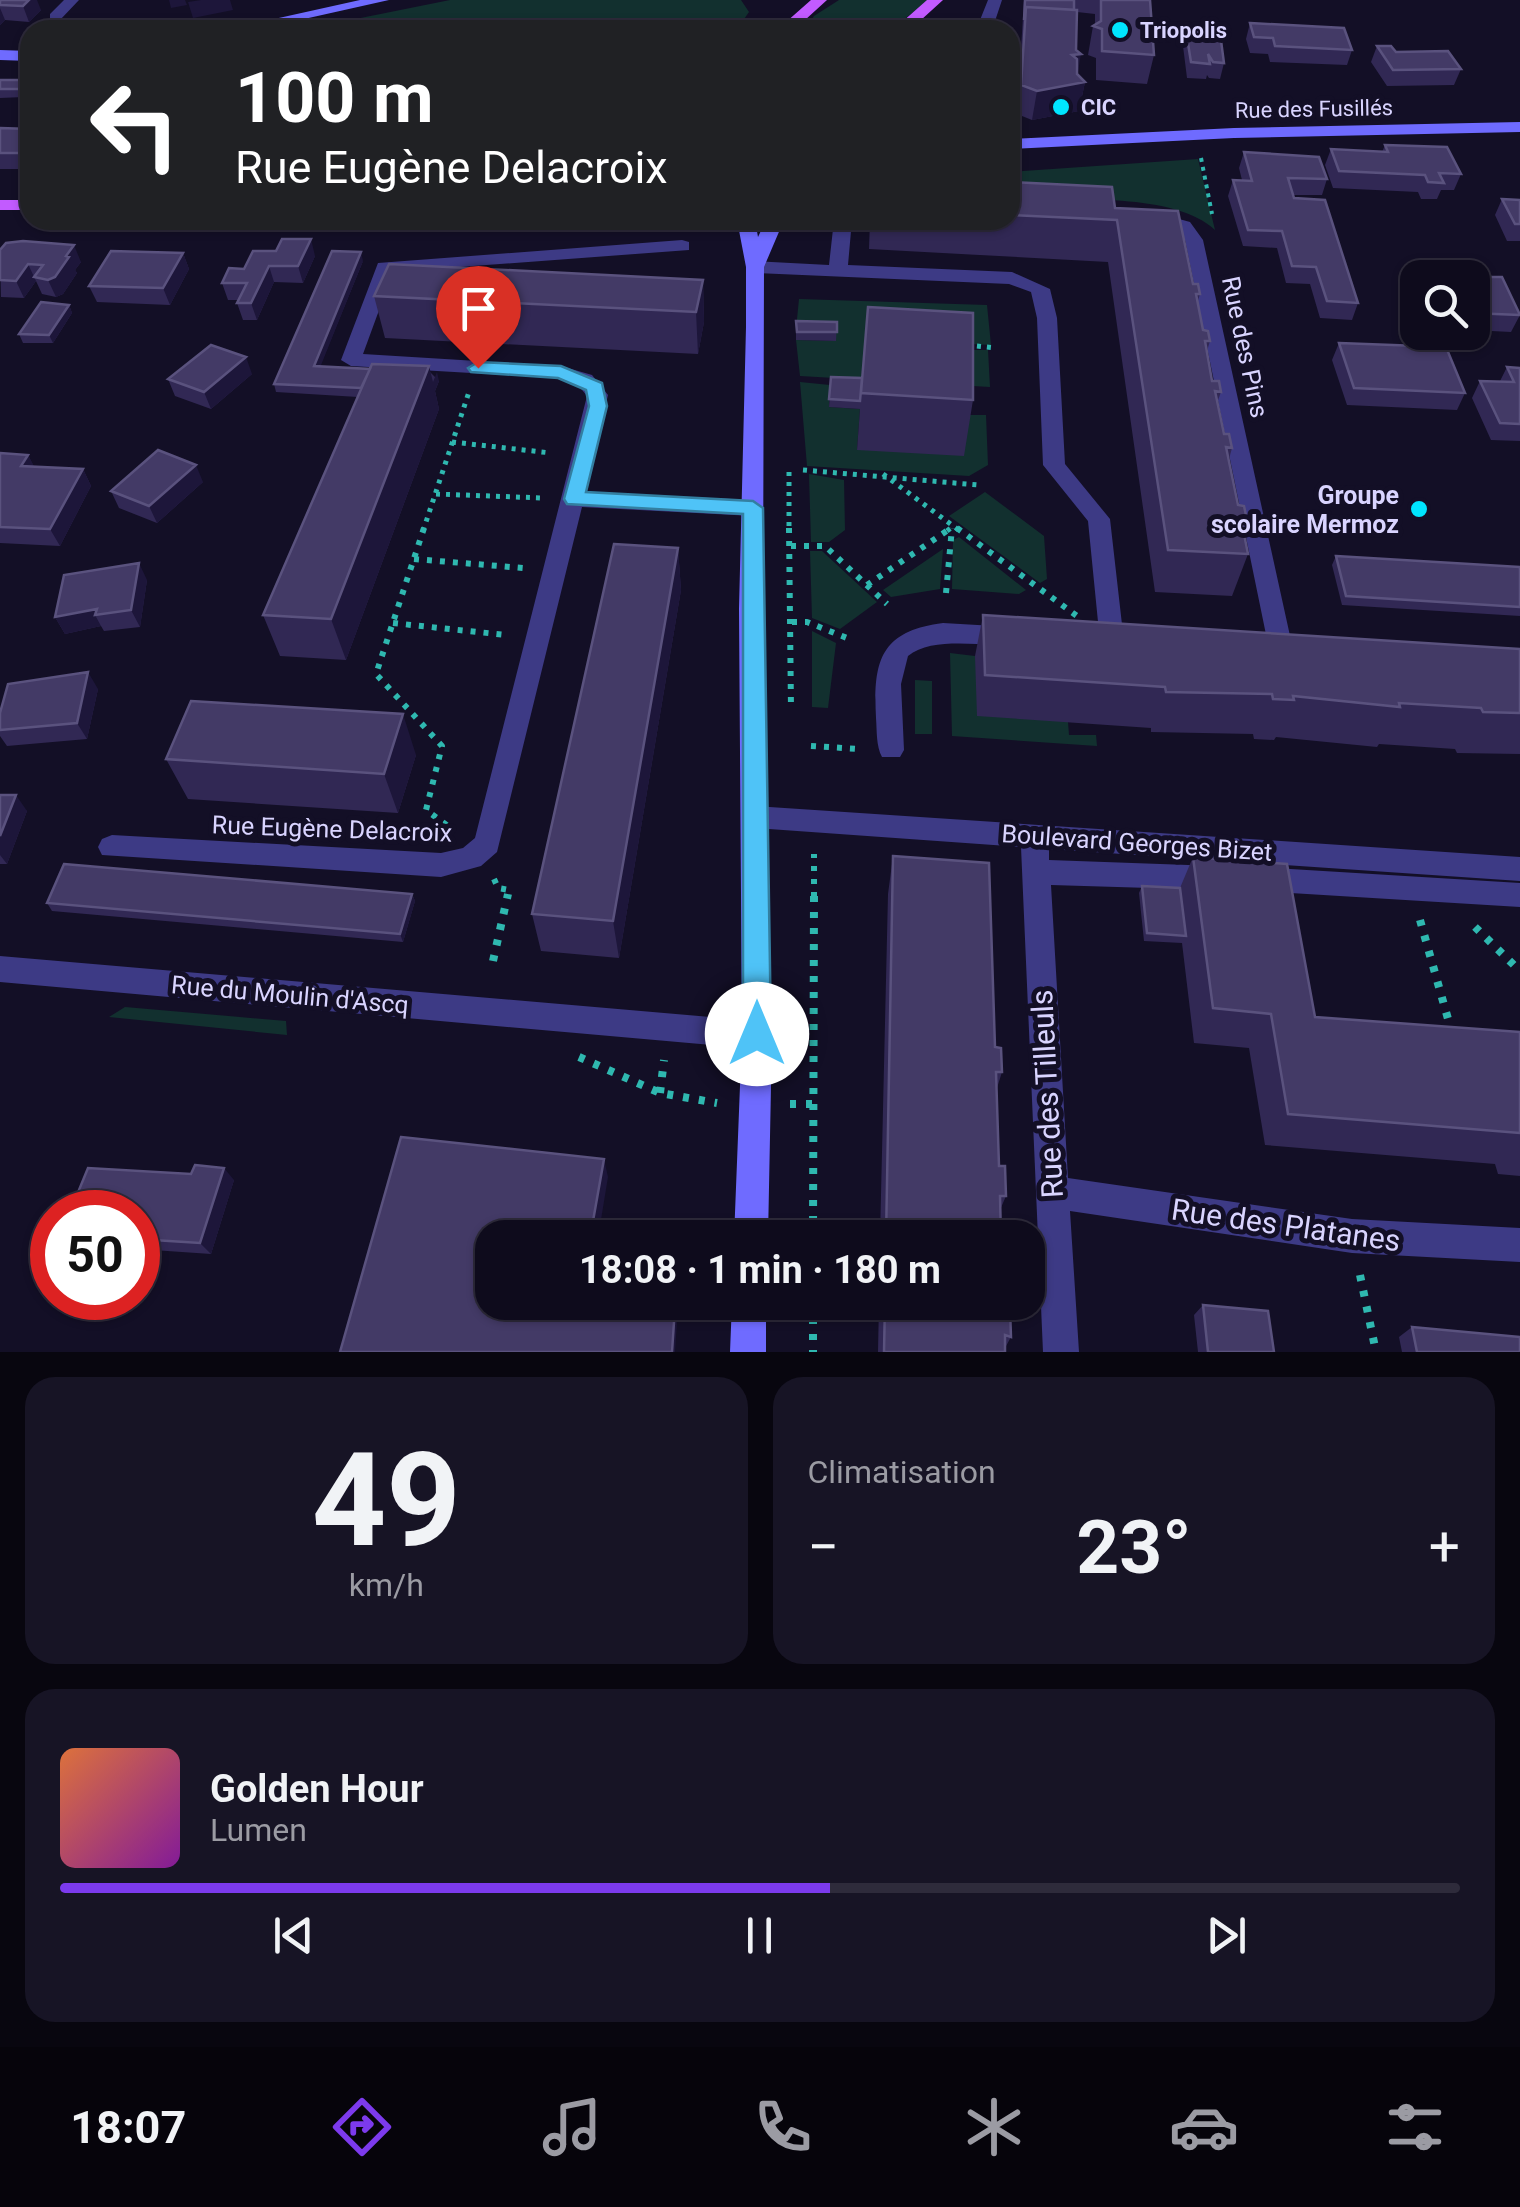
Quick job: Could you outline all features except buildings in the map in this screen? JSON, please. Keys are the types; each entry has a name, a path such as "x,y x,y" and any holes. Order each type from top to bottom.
{"main road":[{"path":"282,20 382,0"},
{"path":"797,20 820,0"},
{"path":"912,20 936,0"},
{"name":"Rue des Fusillés","path":"1020,143 1520,127"},
{"name":"Rue des Fusillés","path":"1020,135 1109,139"},
{"path":"748,230 755,267 757,1034 752,1220"},
{"path":"755,267 770,230"},
{"path":"748,1352 749,1320"}],"street":[{"path":"55,17 72,0"},
{"path":"1129,215 1163,218 1190,232"},
{"path":"838,270 841,230"},
{"name":"Rue des Pins","path":"1190,232 1282,654"},
{"name":"Rue Eugène Delacroix","path":"112,847 441,866 460,863 481,850 490,838 586,455 598,406 595,387 561,372 351,360 384,266 682,246"},
{"path":"755,267 1012,278 1040,289 1048,318 1054,465 1099,519 1096,633 1142,644"},
{"path":"574,499 753,508"},
{"path":"891,750 891,664 907,642 938,633 1034,638"},
{"name":"Boulevard Georges Bizet","path":"755,817 1520,869"},
{"name":"Rue des Tilleuls","path":"1034,836 1062,1352"},
{"name":"Boulevard Georges Bizet","path":"1035,872 1520,896"},
{"name":"Rue du Moulin d'Ascq","path":"0,969 581,1022 757,1034"},
{"name":"Rue des Platanes","path":"1053,1192 1352,1236 1520,1245"}],"path":[{"path":"1190,232 1215,230 1199,147"},
{"path":"958,340 973,347 996,348"},
{"path":"478,368 376,674 442,746 426,810 481,850 498,888 508,890 492,961"},
{"path":"452,442 586,455"},
{"path":"804,470 978,485"},
{"path":"883,474 1096,633"},
{"path":"436,494 574,499"},
{"path":"867,584 952,526"},
{"path":"946,593 952,526"},
{"path":"792,546 825,546 887,604"},
{"path":"414,559 556,570"},
{"path":"792,622 807,622 847,638"},
{"path":"393,624 539,638"},
{"path":"811,746 891,750"},
{"path":"813,1220 816,864"},
{"path":"1425,891 1520,972"},
{"path":"1425,891 1453,1035"},
{"path":"581,1022 576,1055 660,1094 704,1103"},
{"path":"1352,1236 1376,1352"},
{"path":"812,1352 813,1320"}],"green space":[{"path":"450,0 741,0 749,12 743,20 351,20"},
{"path":"839,0 928,0 903,20 811,20"},
{"path":"1198,159 1215,230 1197,218 1147,204 1020,198 1020,171"},
{"path":"799,299 987,305 991,345 970,344 970,350 988,350 990,387 800,376 796,340 836,341 836,330 796,329"},
{"path":"800,382 830,385 829,407 860,409 857,450 964,415 986,415 988,465 969,476 807,466"},
{"path":"809,474 844,480 845,530 829,542 811,542"},
{"path":"985,492 1044,536 1047,579 1040,583 949,516"},
{"path":"959,537 1026,590 1019,594 952,589 953,540"},
{"path":"943,549 940,589 891,597 883,590"},
{"path":"810,551 822,551 877,602 840,629 812,618"},
{"path":"812,631 836,643 828,708 812,707"},
{"path":"950,653 975,656 1068,722 1069,735 1096,735 1097,746 952,736"},
{"path":"915,680 932,681 932,734 915,734"},
{"path":"125,1007 286,1021 287,1035 109,1017"}],"place":[{"name":"Triopolis","path":"1120,30"},
{"name":"CIC","path":"1061,107"},
{"name":"Groupe scolaire Mermoz","path":"1419,509"}],"route":[{"path":"478,368 574,374 595,387 598,406 574,499 753,508 757,1034"}]}
